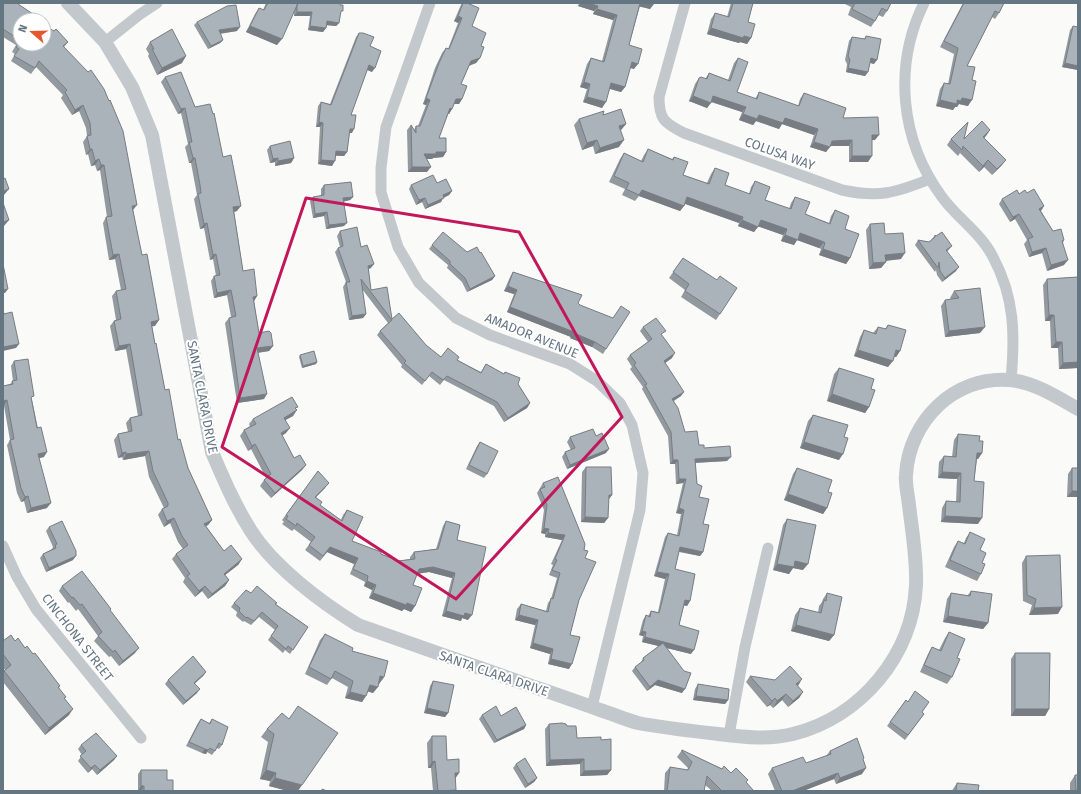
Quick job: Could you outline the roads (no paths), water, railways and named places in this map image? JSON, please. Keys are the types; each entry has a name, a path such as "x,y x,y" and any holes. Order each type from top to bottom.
{"street":[{"name":"SANTA CLARA DRIVE","path":"68,3 105,42 132,87 152,135 212,452 230,495 252,533 276,562 333,610 358,625 636,722 729,735 765,738 793,734 817,726 855,703 887,671 901,643 913,606 916,584 915,560 906,476 910,448 921,424 938,405 950,395 969,386 989,380 1011,380 1046,391 1078,409"},
{"path":"105,42 139,15 157,3"},
{"name":"AMADOR AVENUE","path":"430,3 386,127 382,154 381,192 398,246 419,283 456,318 490,335 570,364 597,381 620,403 632,425 643,473 640,510 592,707"},
{"name":"COLUSA WAY","path":"685,3 659,97 659,109 667,124 684,133 842,190 860,194 882,194 899,191 930,179"},
{"path":"924,3 909,41 905,66 904,97 910,131 918,155 930,179 943,198 972,229 992,255 1004,279 1013,317 1014,348 1011,380"},
{"name":"CINCHONA STREET","path":"3,546 17,577 36,609 141,738"},
{"path":"729,735 746,647 768,548"}]}
